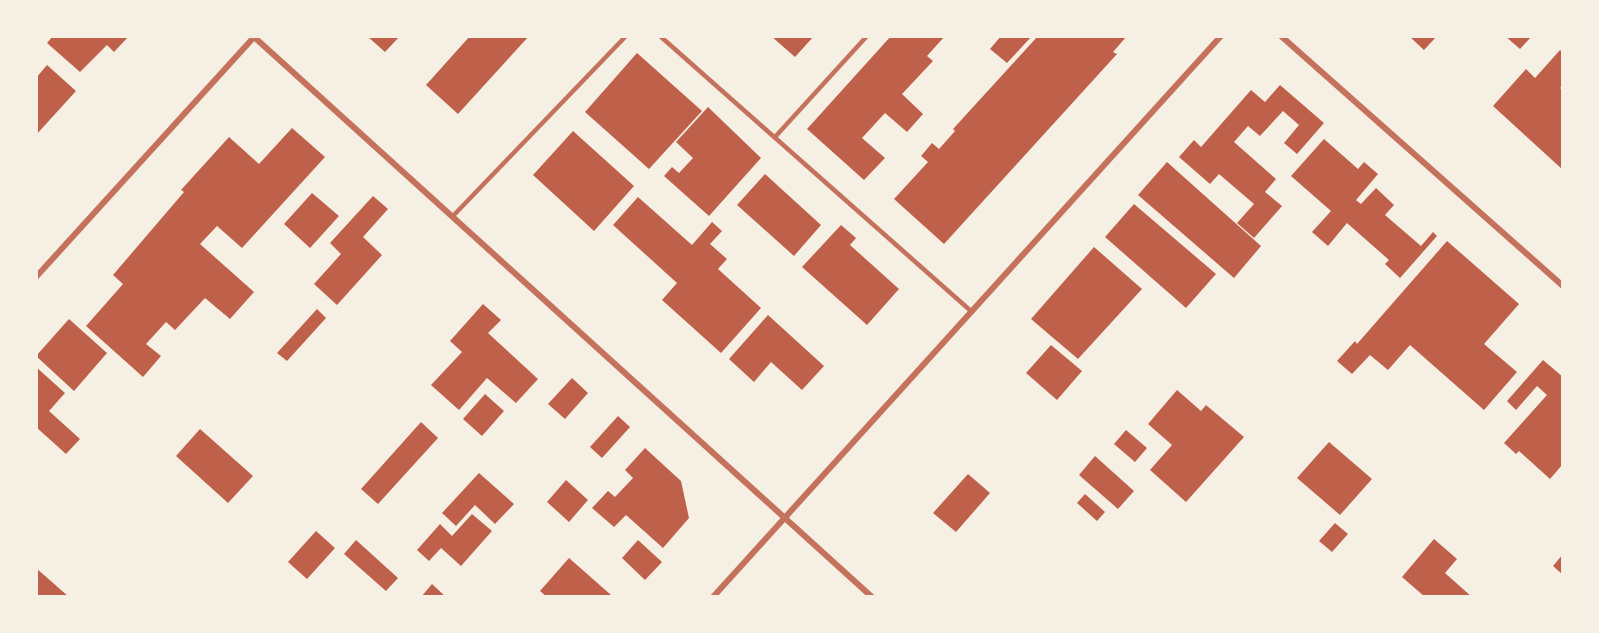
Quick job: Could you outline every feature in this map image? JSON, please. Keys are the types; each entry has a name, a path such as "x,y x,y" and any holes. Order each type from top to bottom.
{"street":[{"path":"36,277 254,36 783,519 872,597"},
{"path":"713,597 1221,36"},
{"path":"1281,36 1563,286"}],"lane":[{"path":"452,217 626,36"},
{"path":"660,36 972,312"},
{"path":"775,137 867,36"}],"building":[{"path":"53,36 129,36 114,52 107,45 80,72 47,43"},
{"path":"367,36 400,36 385,52"},
{"path":"470,36 529,36 458,114 426,85"},
{"path":"771,36 814,36 795,57"},
{"path":"891,36 945,36 927,56 933,61 902,94 923,114 907,132 885,113 862,138 885,158 864,180 807,129"},
{"path":"1001,36 1032,36 1007,63 990,49"},
{"path":"1038,36 1127,36 1113,52 1117,54 944,244 894,199 928,162 921,156 932,143 939,149 955,131 953,129"},
{"path":"1409,36 1437,36 1424,50"},
{"path":"1505,36 1532,36 1520,49"},
{"path":"1560,50 1563,53 1563,85 1560,88 1563,90 1563,170 1493,106 1526,69 1535,78"},
{"path":"637,53 702,111 649,169 585,112"},
{"path":"47,65 76,91 36,135 36,78"},
{"path":"1280,85 1324,123 1297,154 1284,143 1299,125 1283,111 1260,136 1248,126 1234,142 1276,179 1265,192 1282,206 1254,238 1237,223 1254,204 1219,174 1210,184 1179,157 1194,140 1201,147 1251,90 1265,102"},
{"path":"708,107 761,158 709,216 664,176 672,167 679,173 693,158 676,142"},
{"path":"292,128 325,157 242,248 217,226 200,244 254,292 230,319 205,298 175,330 166,322 146,344 161,356 143,377 86,326 123,284 113,275 184,192 181,190 229,137 259,164"},
{"path":"573,131 634,186 594,231 533,175"},
{"path":"1324,139 1358,169 1364,162 1378,174 1356,200 1361,204 1376,188 1394,205 1385,215 1421,246 1433,232 1437,236 1400,278 1385,264 1389,260 1347,223 1328,246 1312,232 1331,211 1291,176"},
{"path":"1167,162 1261,246 1234,278 1138,195"},
{"path":"765,174 821,225 794,256 737,205"},
{"path":"312,193 339,216 310,248 284,224"},
{"path":"373,196 388,209 363,237 382,255 337,305 314,284 341,254 330,243"},
{"path":"638,197 692,245 712,222 722,231 710,244 727,259 718,269 761,308 721,353 662,300 677,283 613,225"},
{"path":"1134,204 1216,274 1186,308 1105,237"},
{"path":"841,225 856,238 850,245 899,289 867,325 802,267"},
{"path":"1447,241 1519,304 1484,344 1517,372 1484,410 1410,345 1388,370 1370,355 1352,374 1337,361 1355,341 1357,344"},
{"path":"1094,247 1142,289 1078,359 1031,319"},
{"path":"483,304 501,320 488,333 538,379 516,403 487,378 459,410 431,385 462,352 450,341"},
{"path":"317,309 326,318 287,361 277,353"},
{"path":"768,315 824,366 802,390 771,362 754,382 729,359"},
{"path":"69,319 107,353 74,391 36,356"},
{"path":"1051,345 1082,371 1057,400 1026,373"},
{"path":"1543,360 1563,377 1563,464 1550,479 1519,451 1516,454 1504,443 1547,395 1537,386 1516,410 1507,401"},
{"path":"36,367 65,393 49,411 80,439 66,454 36,427"},
{"path":"572,378 588,393 565,419 548,404"},
{"path":"1177,390 1201,411 1206,405 1244,437 1186,502 1150,470 1172,445 1148,424"},
{"path":"485,394 504,411 482,436 463,419"},
{"path":"618,416 630,427 602,458 590,447"},
{"path":"421,422 438,438 378,504 361,489"},
{"path":"200,429 253,476 228,503 176,456"},
{"path":"1126,430 1147,448 1135,462 1114,444"},
{"path":"1329,442 1372,479 1340,515 1297,478"},
{"path":"645,448 681,481 689,518 663,548 626,515 614,527 592,508 608,491 615,497 633,478 625,470"},
{"path":"1095,456 1134,491 1118,509 1079,475"},
{"path":"479,473 514,504 495,524 475,505 456,526 442,513"},
{"path":"968,474 990,493 956,532 933,513"},
{"path":"566,480 588,500 569,522 547,502"},
{"path":"1085,494 1105,512 1097,521 1077,503"},
{"path":"472,514 492,531 461,566 441,548 429,561 417,550 440,524 452,536"},
{"path":"1335,523 1348,534 1332,552 1319,541"},
{"path":"316,531 335,548 307,579 288,562"},
{"path":"1434,539 1457,559 1445,573 1472,597 1425,597 1402,577"},
{"path":"356,540 398,578 386,591 344,554"},
{"path":"638,540 662,562 645,580 622,558"},
{"path":"1563,554 1563,575 1553,566"},
{"path":"569,558 611,595 609,597 547,597 540,591"},
{"path":"36,568 69,597 36,597"},
{"path":"432,584 446,597 421,597"}]}
